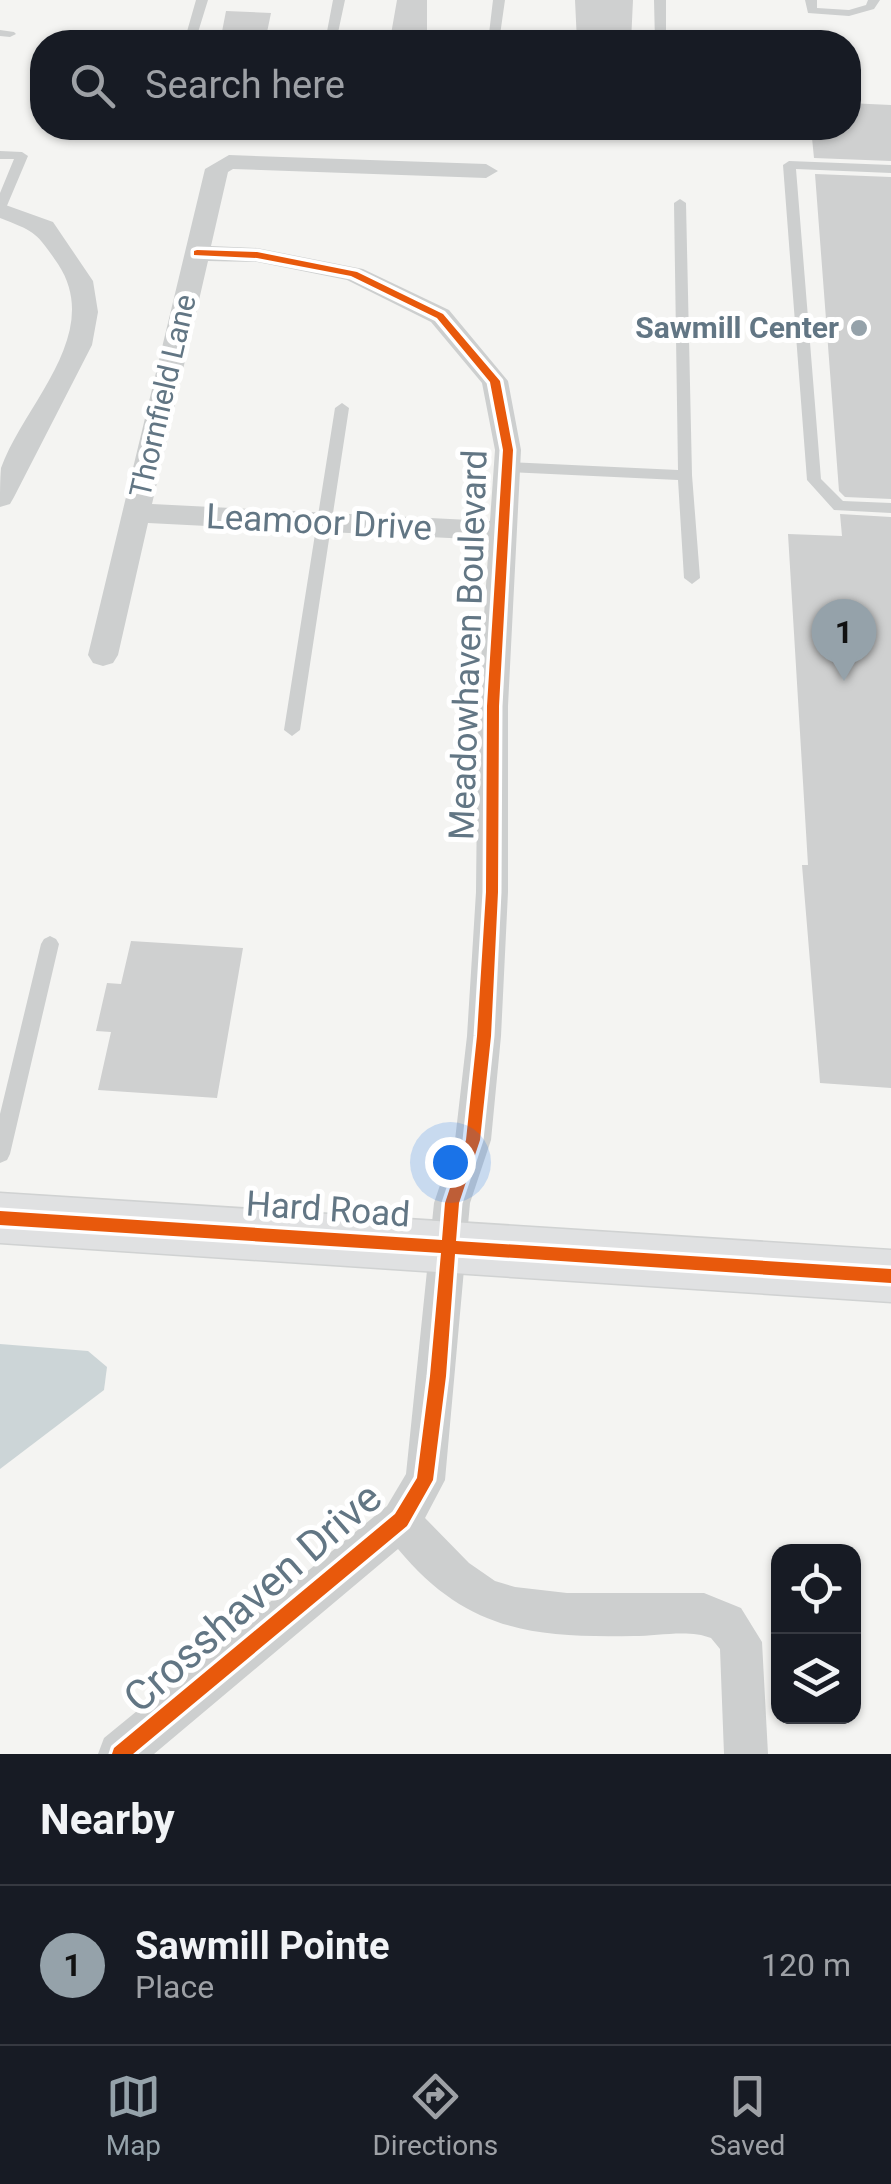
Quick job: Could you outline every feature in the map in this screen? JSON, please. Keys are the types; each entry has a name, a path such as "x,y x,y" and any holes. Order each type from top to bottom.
{"main road":[{"name":"Hard Road","path":"0,1218 891,1276"}],"street":[{"name":"Thornfield Lane","path":"104,655 216,169 229,162 486,170"},
{"path":"0,209 45,228 81,281 85,312 79,345 43,421 0,497"},
{"name":"Meadowhaven Boulevard","path":"197,253 256,255 354,274 440,316 495,381 508,450 493,706 492,892 484,1036 473,1140 452,1204 450,1247"},
{"name":"Leamoor Drive","path":"136,514 503,530"},
{"name":"Crosshaven Drive","path":"120,1754 401,1520 425,1480 450,1247"},
{"path":"401,1520 422,1548 493,1602 541,1612 704,1614 726,1623 741,1642 746,1754"}],"lane":[{"path":"193,30 202,0"},
{"path":"333,30 339,0"},
{"path":"495,30 499,0"},
{"path":"660,0 660,30"},
{"path":"810,0 812,12 849,13 870,7 874,0"},
{"path":"0,155 22,156 0,209"},
{"path":"891,169 789,165 814,480 839,506 891,508"},
{"path":"680,203 685,475 692,578"},
{"path":"292,730 342,408"},
{"path":"507,467 685,475"},
{"path":"0,1154 50,944"}],"shaded area":[{"path":"0,1344 88,1351 107,1367 104,1390 0,1469"}],"building":[{"path":"397,0 427,0 427,30 392,30"},
{"path":"575,0 633,0 632,30 576,30"},
{"path":"226,11 271,13 267,30 222,30"},
{"path":"861,104 891,105 891,161 814,158 812,140 861,140"},
{"name":"Sawmill Center","path":"815,174 891,177 891,499 845,497 839,491"},
{"path":"840,514 891,517 891,1088 820,1083 802,865 808,865 788,534 842,536"},
{"path":"131,941 243,948 217,1098 98,1090 111,1032 96,1031 107,983 121,984"}],"cycle path":[{"path":"120,1754 401,1520 425,1480 452,1203 473,1140 484,1036 492,892 493,706 508,450 495,381 440,316 354,274 257,255 197,253"},
{"path":"0,1218 891,1276"}],"place":[{"name":"Sawmill Center","path":"859,328"},
{"name":"Sawmill Pointe","path":"844,681"}]}
